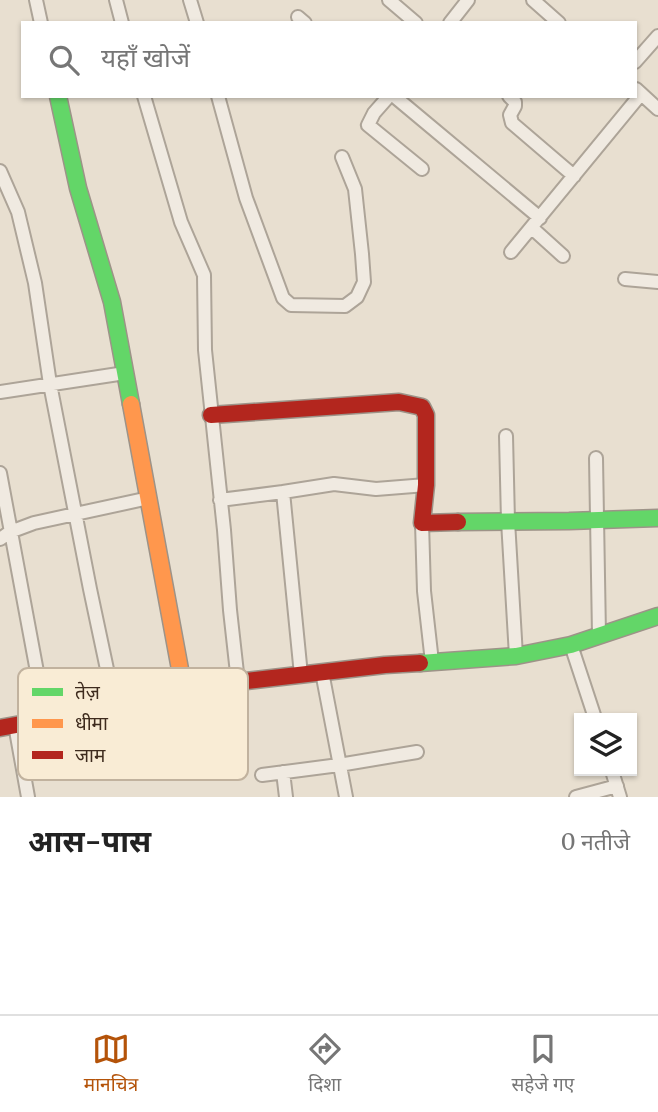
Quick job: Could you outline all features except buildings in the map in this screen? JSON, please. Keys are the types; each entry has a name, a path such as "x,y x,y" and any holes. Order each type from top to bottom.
{"street":[{"path":"36,0 41,21"},
{"path":"116,0 121,21"},
{"path":"190,0 196,21"},
{"path":"389,0 414,21"},
{"path":"452,21 468,0"},
{"path":"533,0 557,21"},
{"path":"637,60 658,36"},
{"path":"638,92 658,109"},
{"path":"58,98 78,188 112,302 180,668"},
{"path":"145,98 181,222 204,275 205,350 236,668"},
{"path":"219,98 246,198 283,298 291,305 345,306 357,297 364,282 355,189 342,158"},
{"path":"390,98 374,113 368,125 422,169"},
{"path":"394,98 536,223 563,256"},
{"path":"511,98 515,102 510,115 512,123 574,176"},
{"path":"512,252 633,98"},
{"path":"0,171 18,212 35,283 50,384 107,668"},
{"path":"625,279 658,282"},
{"path":"0,392 125,373"},
{"path":"211,415 400,402 422,407 426,415 426,485 422,523 424,591 432,662"},
{"path":"506,436 516,656"},
{"path":"596,458 599,635"},
{"path":"0,473 5,535 34,668"},
{"path":"220,500 334,484 376,489 426,485"},
{"path":"283,492 301,675"},
{"path":"5,535 34,523 149,498"},
{"path":"422,523 597,522 658,518"},
{"path":"248,681 385,665 516,656 571,645 658,616"},
{"path":"571,645 593,713"},
{"path":"322,672 346,797"},
{"path":"7,726 18,763"},
{"path":"262,775 418,752"},
{"path":"283,772 286,797"},
{"path":"23,780 28,797"},
{"path":"576,797 619,791"}],"traffic: fast":[{"path":"58,98 78,188 112,302 131,404"},
{"path":"458,522 658,518"},
{"path":"420,663 516,656 571,645 658,616"}],"traffic: slow":[{"path":"131,404 180,668"}],"traffic: jam":[{"path":"211,415 399,402 422,407 426,415 426,485 422,523 458,522"},
{"path":"248,681 420,663"},
{"path":"0,728 18,725"}]}
